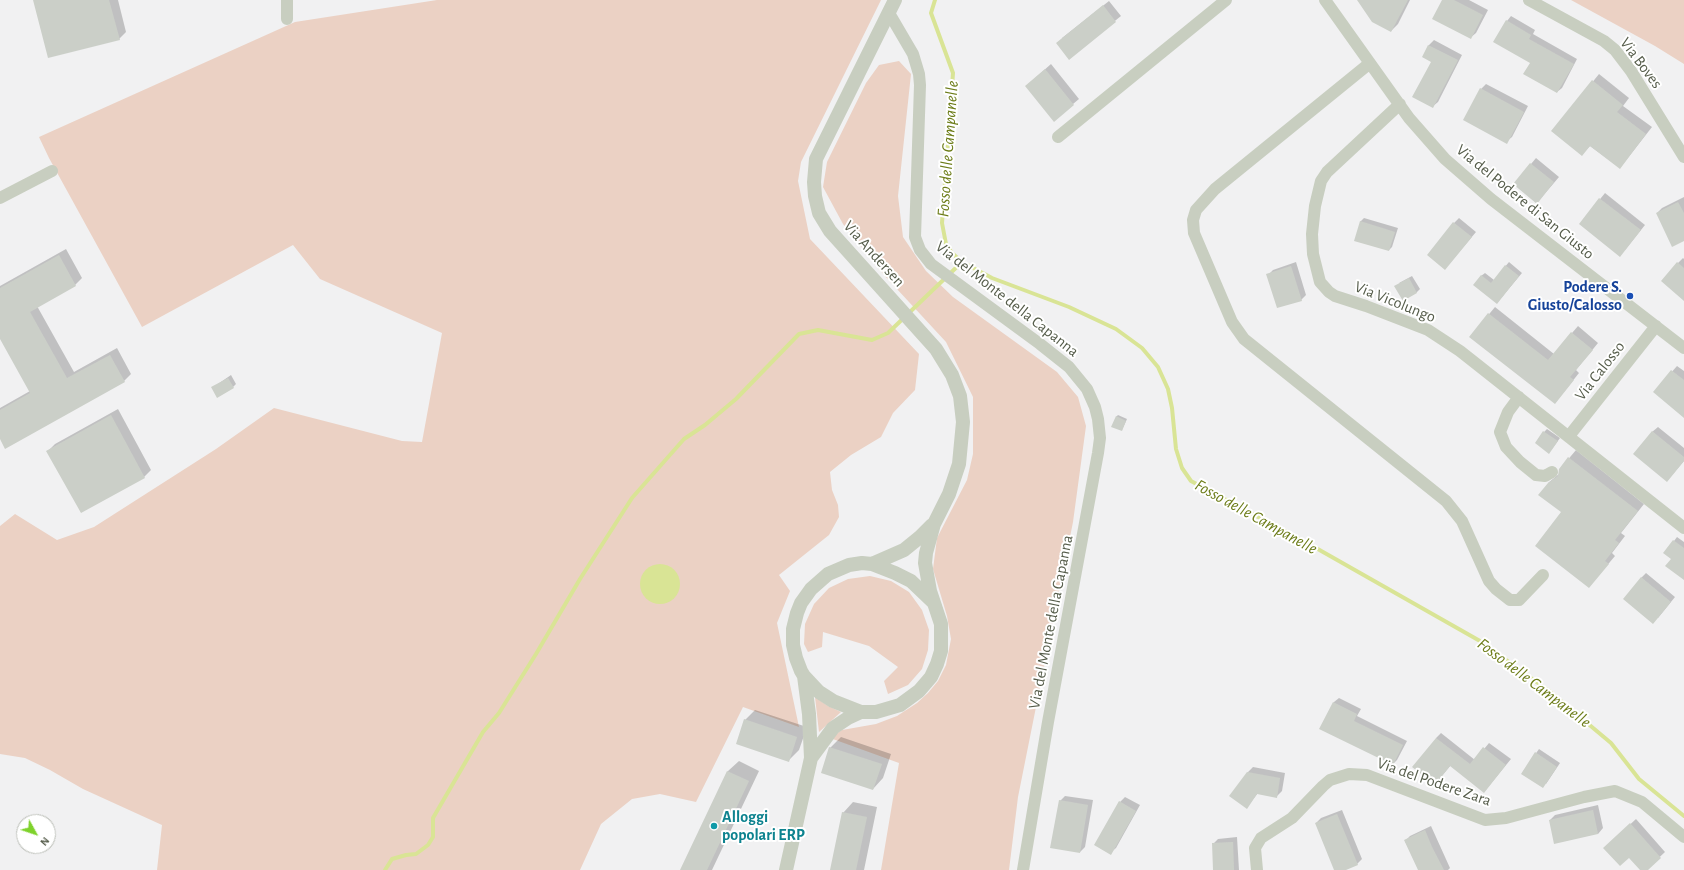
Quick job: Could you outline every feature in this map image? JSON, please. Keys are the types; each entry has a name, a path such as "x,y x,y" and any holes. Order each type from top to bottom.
{"street":[{"path":"286,0 287,19"},
{"path":"1058,137 1226,0"},
{"name":"Via del Podere di San Giusto","path":"1325,0 1400,104 1433,146 1472,183 1684,348"},
{"name":"Via Boves","path":"1529,0 1604,41 1615,50 1631,71 1684,157"},
{"name":"Via del Monte della Capanna","path":"892,6 913,54 919,74 920,85 915,237 920,250 931,264 1040,344 1074,372 1090,394 1097,413 1099,425 1098,453 1048,722 1023,870"},
{"name":"Via Andersen","path":"804,676 827,697 846,707 861,712 876,712 900,705 919,691 931,677 937,664 942,640 941,624 933,602 925,563 928,540 949,494 960,464 962,412 957,388 948,368 936,349 826,225 816,206 814,189 816,159 892,6"},
{"path":"1370,62 1215,189 1196,210 1193,220 1194,233 1232,322 1244,339 1446,501 1462,521 1490,581 1496,590 1510,600 1519,600 1543,575"},
{"name":"Via Vicolungo","path":"1400,104 1327,172 1321,181 1315,206 1312,234 1313,254 1320,282 1329,292 1336,296 1428,330 1460,351 1684,528"},
{"path":"0,198 52,171"},
{"name":"Via Calosso","path":"1569,436 1656,326"},
{"path":"1519,397 1508,412 1500,432 1506,447 1520,462 1536,475 1545,476 1552,472"},
{"name":"Via Andersen","path":"872,564 904,550 934,524"},
{"name":"Via Andersen","path":"786,870 811,758 809,714 804,676 796,658 793,645 795,620 801,603 811,589 828,574 849,565 862,563 872,564 907,579 933,602"},
{"name":"Via Andersen","path":"811,758 833,728 848,718 861,712"},
{"name":"Via del Podere Zara","path":"1257,870 1255,848 1261,838 1292,818 1330,780 1349,774 1367,775 1485,820 1506,818 1584,797 1615,791 1642,802 1684,837"}],"shaded area":[{"path":"437,0 881,0 801,162 798,181 810,239 919,354 915,390 893,413 881,437 851,455 830,472 832,490 838,505 839,517 829,535 779,575 790,591 777,623 799,727 743,707 696,802 660,794 632,799 601,824 580,870 157,870 162,825 83,789 50,770 25,758 0,754 0,526 15,514 57,540 94,527 216,449 274,408 402,441 422,442 442,333 320,279 293,245 142,327 49,158 39,137 295,22"},
{"path":"1571,0 1684,0 1684,64 1655,46"},
{"path":"899,61 911,74 898,196 903,237 926,271 953,297 1057,372 1078,397 1086,426 1073,522 1018,797 1009,870 881,870 899,763 830,738 842,730 876,724 897,716 917,703 938,681 946,665 951,639 947,616 933,569 937,538 967,480 973,454 973,397 946,342 884,275 843,224 823,187 827,162 866,83 879,65"},
{"path":"656,564 664,564 671,567 677,573 680,584 677,595 671,601 664,604 656,604 649,601 643,595 640,588 640,580 643,573 649,567"},
{"path":"870,576 891,581 909,592 922,610 929,630 928,650 922,669 908,685 888,694 884,681 898,667 869,646 823,632 822,647 808,652 804,644 805,624 814,604 829,588 848,579"},
{"path":"815,697 828,706 841,712 819,732"}],"building":[{"path":"33,0 109,0 120,40 48,58"},
{"path":"1357,0 1408,0 1391,32 1372,22"},
{"path":"1442,0 1454,0 1483,15 1471,39 1432,19"},
{"path":"1103,5 1116,22 1069,60 1056,43"},
{"path":"1506,20 1531,35 1529,39 1574,64 1557,93 1523,74 1530,63 1493,42"},
{"path":"1428,45 1458,60 1433,108 1412,97 1431,62 1422,57"},
{"path":"1045,69 1074,105 1054,122 1025,86"},
{"path":"1592,80 1623,105 1617,112 1646,134 1620,169 1590,146 1582,156 1551,131"},
{"path":"1480,88 1524,112 1507,144 1463,120"},
{"path":"1530,163 1554,182 1537,204 1513,184"},
{"path":"1599,198 1641,230 1620,257 1579,224"},
{"path":"1678,202 1684,213 1684,241 1672,247 1656,213"},
{"path":"1360,221 1395,232 1389,251 1354,241"},
{"path":"1453,222 1472,237 1445,270 1427,255"},
{"path":"59,255 76,286 30,312 67,378 110,355 125,382 5,449 0,439 0,410 30,393 0,339 0,288"},
{"path":"1677,262 1684,268 1684,301 1661,281"},
{"path":"1505,265 1519,276 1497,304 1473,285 1481,275 1491,283"},
{"path":"1291,266 1302,301 1277,308 1266,274"},
{"path":"1409,278 1417,293 1403,301 1394,286"},
{"path":"1488,313 1548,360 1571,332 1593,350 1570,377 1574,380 1555,404 1469,337"},
{"path":"1671,370 1684,380 1684,418 1653,392"},
{"path":"228,378 234,388 217,398 211,387"},
{"path":"111,415 145,478 81,513 46,451"},
{"path":"1116,416 1126,421 1122,431 1111,427"},
{"path":"1543,431 1558,441 1549,454 1535,443"},
{"path":"1652,431 1684,457 1684,461 1667,482 1633,454"},
{"path":"1568,457 1638,511 1615,540 1619,543 1605,561 1609,564 1589,588 1535,546 1561,512 1538,495 1548,483 1558,476 1559,469"},
{"path":"1673,540 1684,548 1684,580 1665,566 1671,559 1663,553"},
{"path":"1641,577 1671,602 1653,624 1623,599"},
{"path":"1333,702 1357,714 1354,721 1403,745 1393,765 1319,729"},
{"name":"Alloggi popolari ERP","path":"744,719 797,737 789,762 736,744"},
{"path":"1436,738 1470,764 1483,747 1506,765 1484,793 1450,766 1435,785 1412,767"},
{"name":"Alloggi popolari ERP","path":"829,747 882,764 873,790 821,773"},
{"path":"1535,752 1557,767 1543,788 1521,774"},
{"name":"Alloggi popolari ERP","path":"727,771 749,781 707,870 680,870"},
{"path":"1247,772 1280,778 1277,798 1257,794 1247,809 1229,796"},
{"path":"1059,800 1088,805 1080,853 1050,848"},
{"path":"1119,801 1136,811 1111,855 1094,845"},
{"path":"1593,810 1598,834 1554,844 1549,820"},
{"name":"Alloggi popolari ERP","path":"842,812 867,817 856,870 830,870"},
{"path":"1337,814 1358,865 1346,870 1334,870 1315,823"},
{"path":"1630,823 1661,858 1648,870 1640,870 1629,858 1620,866 1603,848"},
{"path":"1425,830 1444,870 1418,870 1404,840"},
{"path":"1233,842 1234,870 1213,870 1212,843"}],"waterway":[{"name":"Fosso delle Campanelle","path":"935,0 931,13 953,73 942,223 946,244 952,253 962,262 992,278 1069,307 1116,329 1142,348 1158,367 1168,389 1172,408 1176,449 1182,468 1191,481 1316,548 1480,641 1549,691 1611,743 1639,779 1684,816"},
{"path":"385,870 392,859 416,854 428,845 433,837 433,818 483,732 499,713 580,579 632,498 684,439 705,425 736,399 799,334 818,330 872,340 888,333 962,262"}],"place":[{"name":"Podere S. Giusto/Calosso","path":"1630,296"},
{"name":"Alloggi popolari ERP","path":"714,826"}]}
